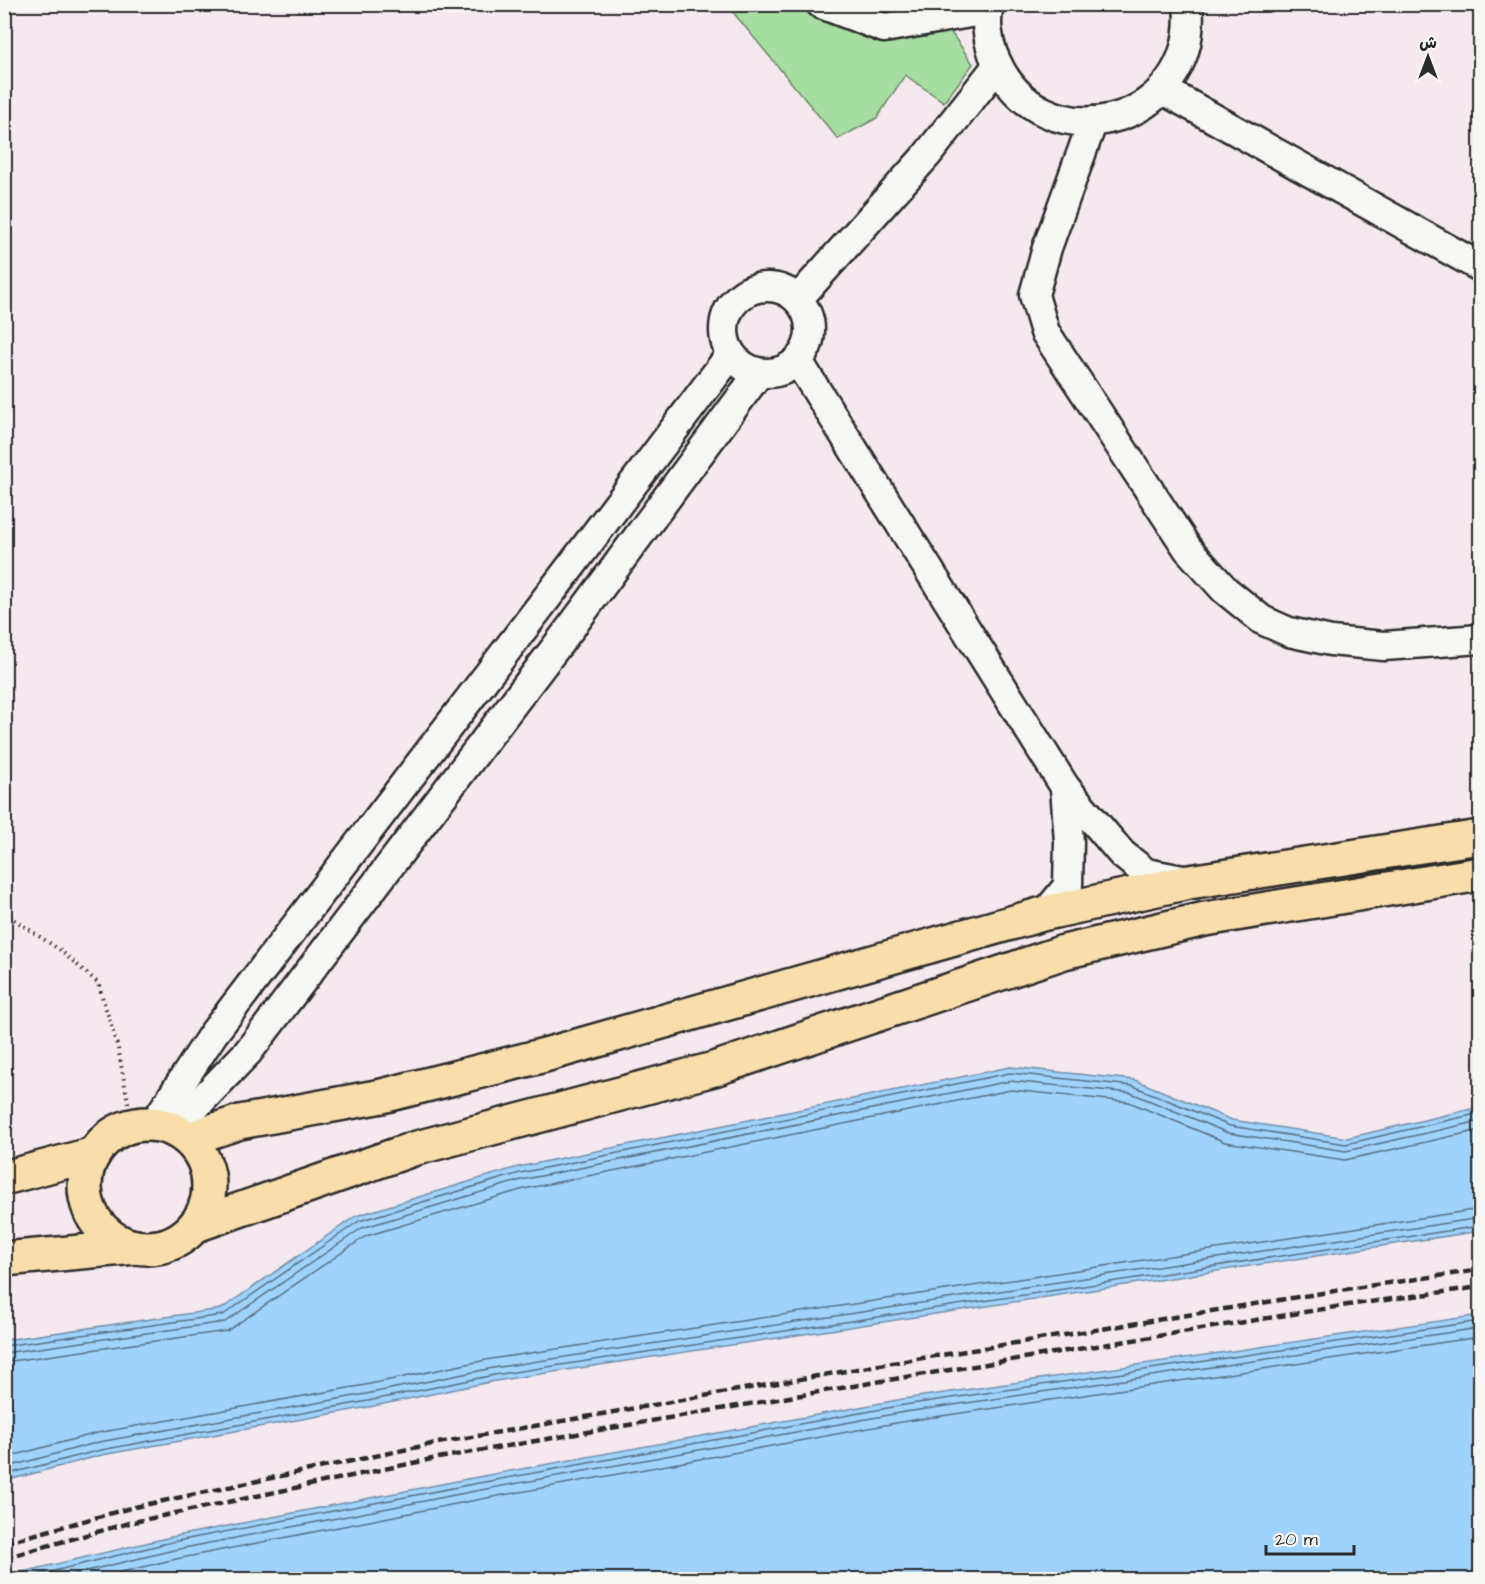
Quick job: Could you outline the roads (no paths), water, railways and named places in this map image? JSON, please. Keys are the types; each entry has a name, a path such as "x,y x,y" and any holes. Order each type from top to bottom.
{"highway":[{"path":"135,1247 119,1242 105,1232 94,1219 87,1203 85,1186 87,1170 94,1154 110,1136 240,1122 382,1096 544,1055 1046,913 1189,882 1480,837"},
{"path":"196,1225 413,1149 714,1069 1064,951 1205,919 1480,874"},
{"path":"4,1259 135,1247 152,1248 169,1244 184,1236 196,1225 205,1209 210,1192 209,1175 204,1158 164,1130"},
{"path":"4,1178 94,1154"}],"street":[{"path":"821,4 884,28 989,7 987,29 991,48 998,66 1012,88 1033,106 1058,117 1093,121 1113,119 1140,108 1163,90 1185,51 1188,4"},
{"path":"798,299 927,155 998,66"},
{"path":"1163,90 1480,267"},
{"path":"1093,121 1047,248 1034,295 1045,332 1188,549 1225,590 1262,620 1289,632 1331,641 1384,646 1480,639"},
{"path":"767,287 783,290 798,299 807,314 811,330 808,347 798,361 784,370 759,373 736,362 726,347 723,331 726,314 736,300 750,290 767,287"},
{"path":"164,1130 213,1034 575,561 730,354"},
{"path":"798,361 1065,787 1122,854 1146,873 1189,882"},
{"path":"164,1130 195,1107 248,1052 550,655 759,373"},
{"path":"1046,913 1068,886 1069,842 1065,787"}],"water":[{"path":"1010,1067 1135,1080 1232,1120 1347,1138 1480,1107 1480,1231 495,1381 369,1407 102,1455 5,1481 5,1340 221,1309 356,1216 518,1167"},
{"path":"1480,1315 1480,1579 5,1579 5,1576 171,1537 467,1479 903,1399"}],"railway":[{"path":"4,1543 130,1508 432,1444 880,1365 1347,1289 1480,1270"},
{"path":"4,1558 129,1523 432,1459 882,1381 1348,1305 1480,1287"}]}
